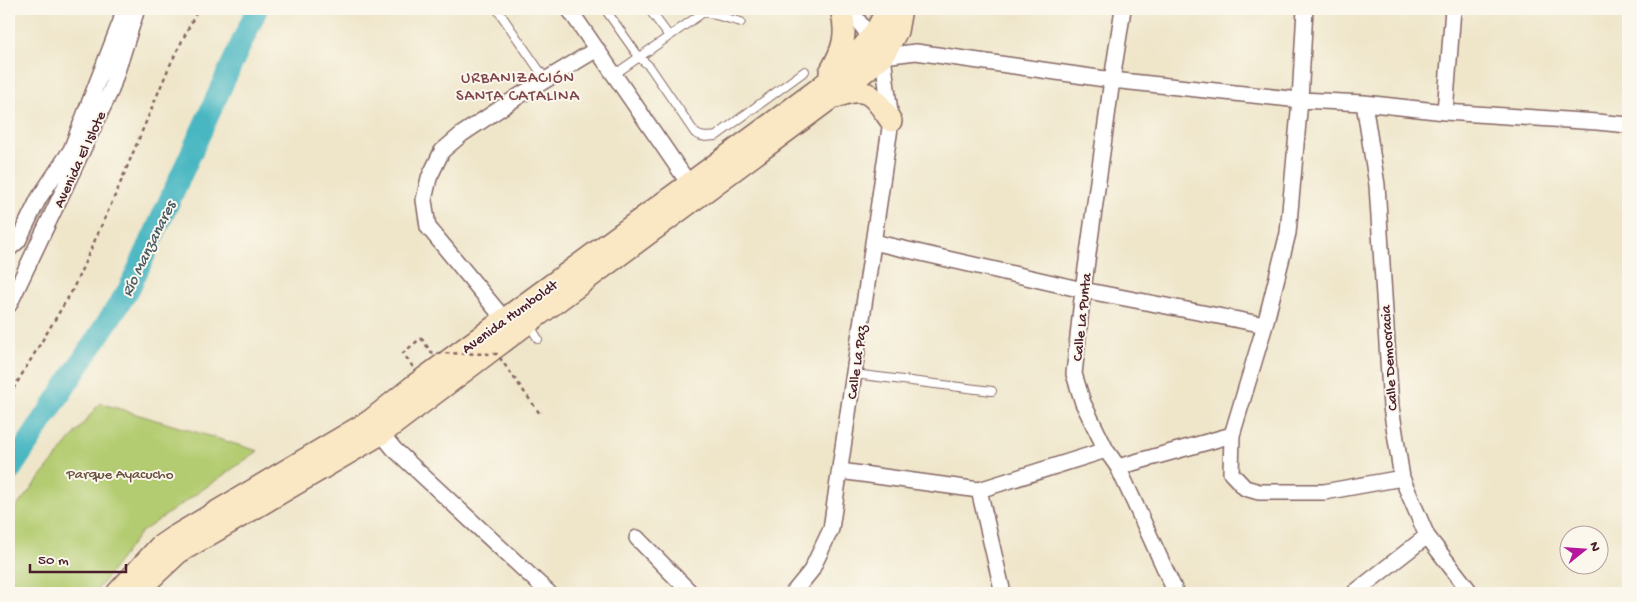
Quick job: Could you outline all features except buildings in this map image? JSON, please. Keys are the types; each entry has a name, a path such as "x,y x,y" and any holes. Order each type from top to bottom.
{"main road":[{"path":"841,9 844,22 844,37 840,54 825,93 865,92 875,99 891,121"},
{"name":"Avenida Humboldt","path":"825,93 889,14"},
{"name":"Avenida Humboldt","path":"376,427 422,379 504,319 694,190 825,93 883,56 889,14"},
{"name":"Avenida Humboldt","path":"117,593 159,547 172,538 251,500 376,427 533,331 694,190"},
{"name":"Avenida Humboldt","path":"138,593 178,553 251,500"}],"street":[{"name":"Avenida El Islote","path":"9,249 18,241 39,198 71,150 121,21 123,9"},
{"name":"Avenida El Islote","path":"9,306 112,90 137,9"},
{"path":"569,9 694,190"},
{"path":"850,9 883,56 916,52 1112,80 1300,100 1364,103 1445,112 1628,125"},
{"name":"Calle La Punta","path":"1124,9 1112,80 1083,290 1074,374 1083,403 1106,450 1118,467 1176,593"},
{"path":"1305,9 1300,100 1288,233 1265,325 1232,434 1231,473 1245,488 1259,492 1324,492 1402,478"},
{"path":"1445,112 1453,9"},
{"path":"889,14 916,52"},
{"path":"504,319 428,227 424,200 429,178 442,151 462,134 597,49"},
{"name":"Calle La Paz","path":"793,593 811,571 831,529 891,121 883,56"},
{"name":"Calle Democracia","path":"1364,103 1377,185 1391,407 1402,478 1427,536 1471,593"},
{"path":"873,242 1083,290 1265,325"},
{"path":"376,427 394,449 549,593"},
{"path":"1118,467 1232,434"},
{"path":"840,472 979,490 1106,450"},
{"path":"979,490 1003,593"},
{"path":"1354,593 1427,536"},
{"path":"637,538 691,593"}],"lane":[{"path":"497,9 546,80"},
{"path":"605,9 639,57 650,67 695,133 700,137 716,136 805,71"},
{"path":"649,9 669,36"},
{"path":"615,74 702,10 741,22"},
{"path":"854,374 992,391"}],"path":[{"path":"9,396 72,291 117,191 169,67 198,9"},
{"path":"422,379 403,353 421,338 432,353 497,354 540,414 542,412"}],"green space":[{"name":"Parque Ayacucho","path":"100,403 258,451 140,533 95,593 46,593 36,585 29,593 9,593 9,516"}],"waterway":[{"name":"Río Manzanares","path":"9,472 129,289 257,9"}],"district":[{"name":"URBANIZACIÓN SANTA CATALINA","path":"518,85"}]}
